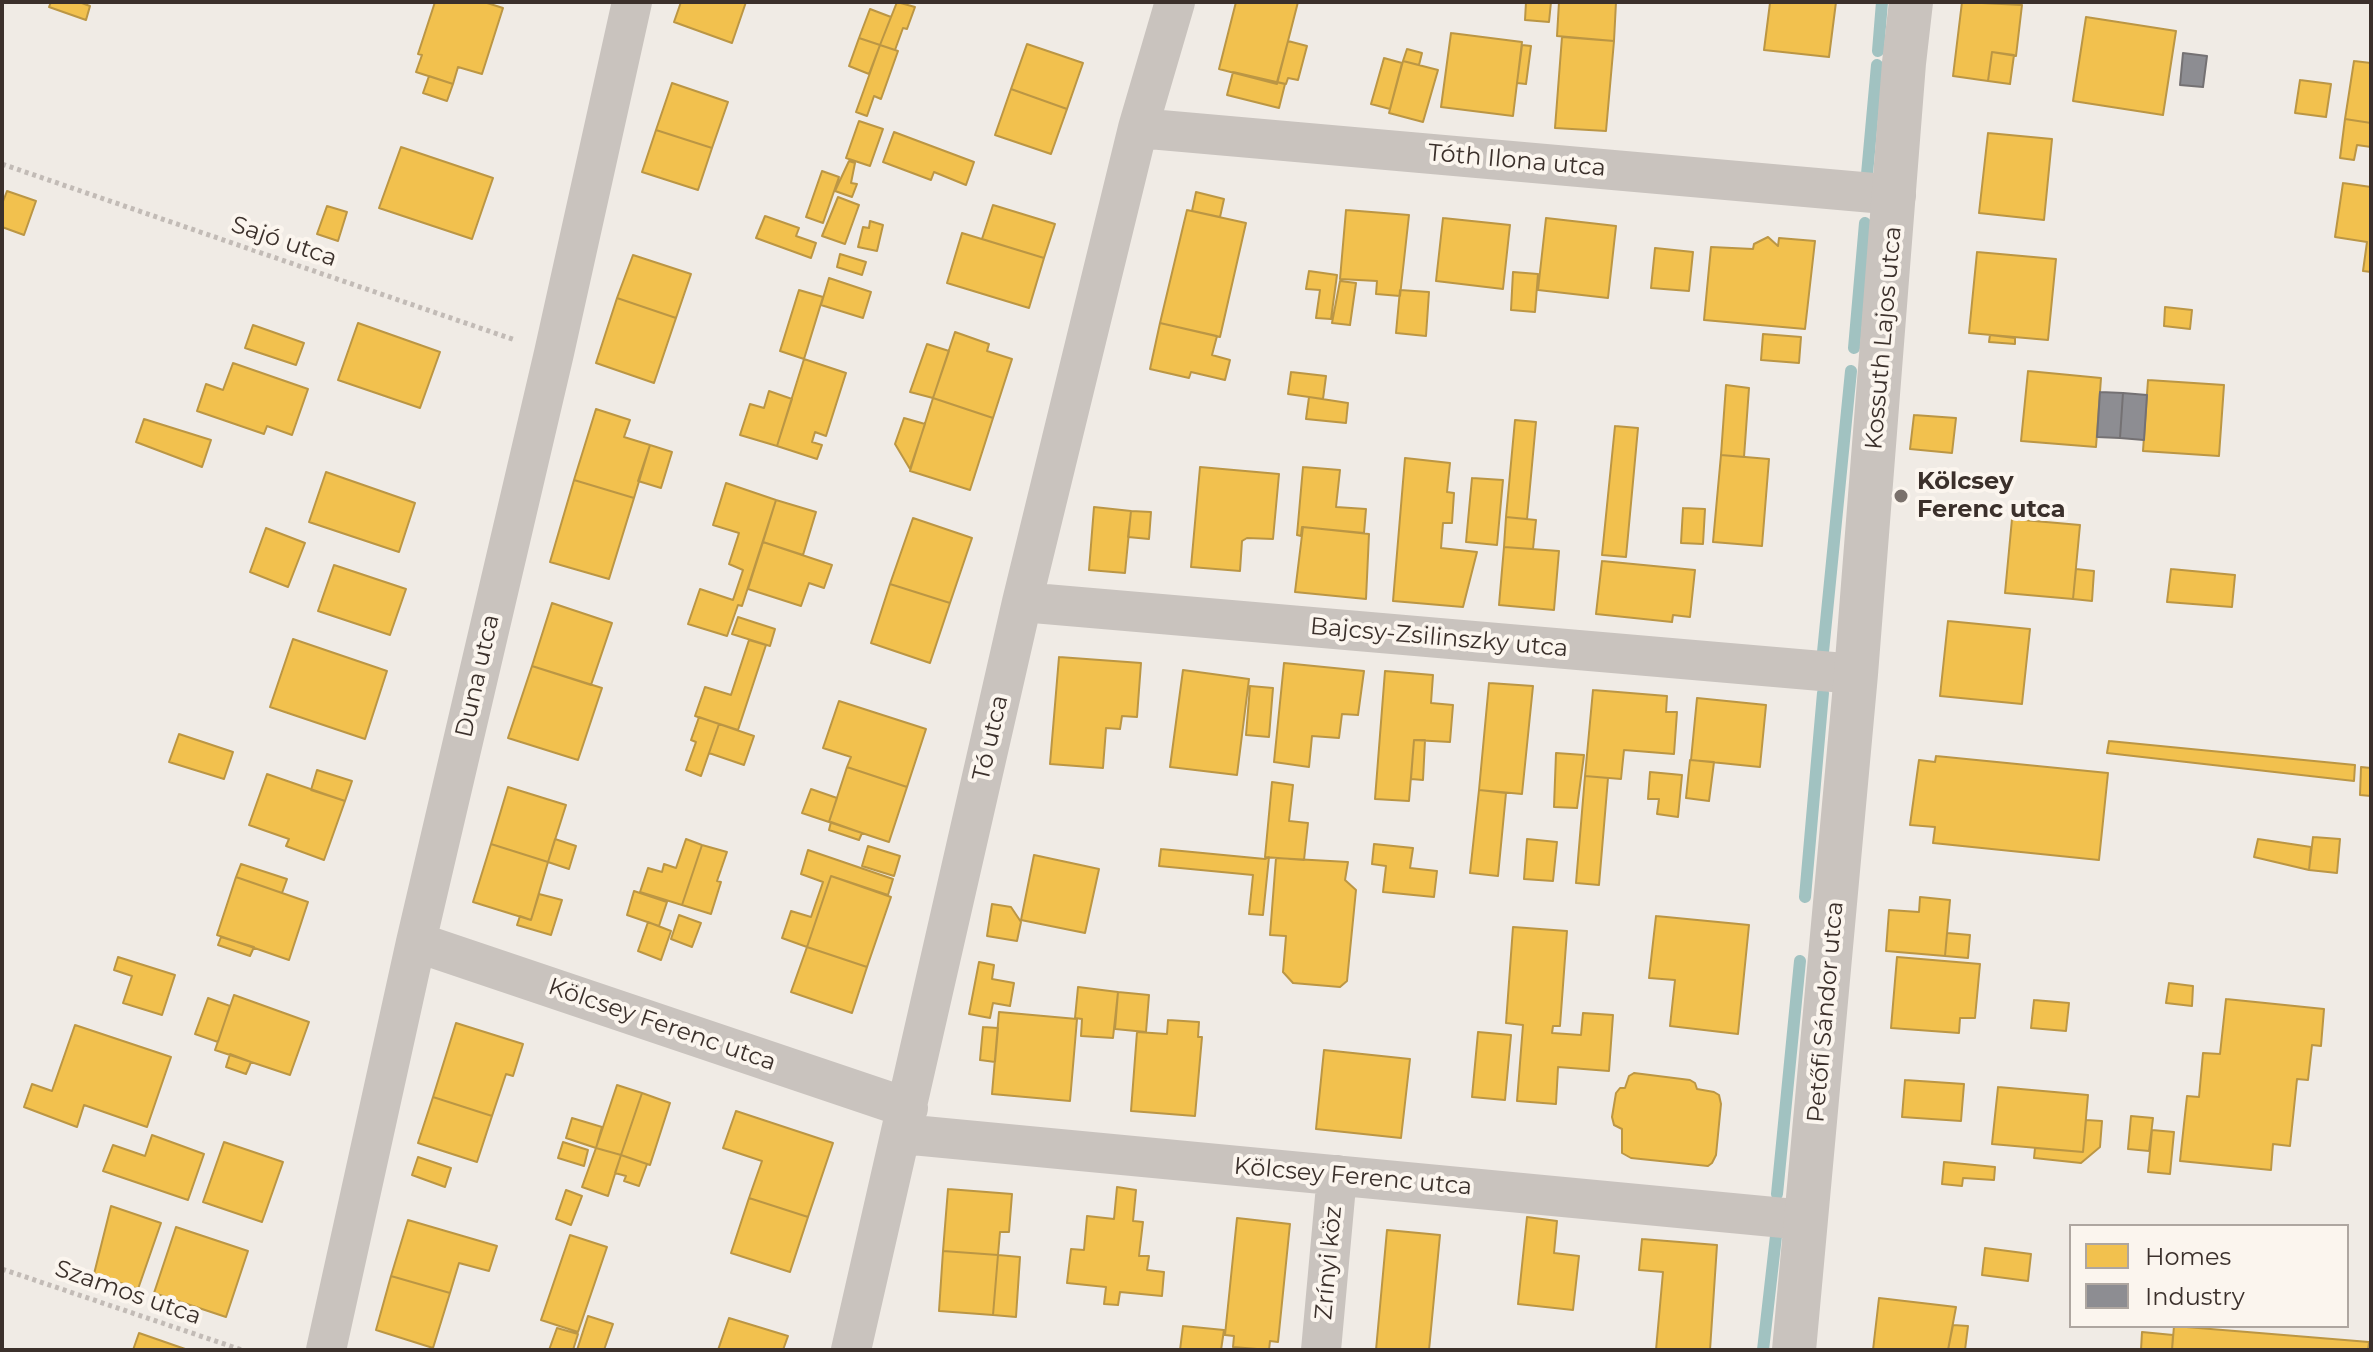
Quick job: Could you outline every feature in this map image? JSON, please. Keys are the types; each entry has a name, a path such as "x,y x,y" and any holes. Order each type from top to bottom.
{"street":[{"name":"Duna utca","path":"326,1350 416,942 554,353 632,2"},
{"name":"Tó utca","path":"851,1350 1022,602 1138,128 1175,2"},
{"name":"Kossuth Lajos utca","path":"1856,674 1911,2"},
{"name":"Tóth Ilona utca","path":"1138,128 1896,195"},
{"name":"Bajcsy-Zsilinszky utca","path":"1022,602 1856,674"},
{"name":"Petőfi Sándor utca","path":"1794,1350 1856,674"},
{"name":"Kölcsey Ferenc utca","path":"416,942 905,1121 1337,1175 1805,1220"},
{"name":"Zrínyi köz","path":"1321,1350 1337,1175"}],"path":[{"name":"Sajó utca","path":"2,164 554,353"},
{"name":"Szamos utca","path":"2,1269 242,1350"}],"building: Homes":[{"path":"51,2 79,2 90,6 86,20 49,7"},
{"path":"435,2 484,2 503,8 482,74 458,67 453,84 416,72 422,55 418,54"},
{"path":"681,2 746,2 732,43 674,22"},
{"path":"897,2 915,7 895,50 880,45"},
{"path":"1236,2 1298,2 1277,84 1219,69"},
{"path":"1526,2 1551,2 1549,22 1525,20"},
{"path":"1559,2 1616,2 1614,41 1557,36"},
{"path":"1761,2 1836,2 1829,57 1764,50 1770,3"},
{"path":"1962,2 2022,5 2016,56 1992,52 1988,81 1953,76"},
{"path":"870,9 891,17 880,45 859,38"},
{"path":"2086,17 2176,31 2163,115 2073,101"},
{"path":"1451,33 1522,42 1513,116 1441,107"},
{"path":"1562,37 1614,41 1606,131 1555,128"},
{"path":"859,38 880,45 869,74 849,66"},
{"path":"1288,41 1307,46 1298,80 1288,78 1286,84 1277,82"},
{"path":"1027,44 1083,63 1067,109 1011,89"},
{"path":"880,45 898,51 881,99 874,96 867,116 856,112"},
{"path":"1522,45 1531,46 1526,84 1517,83"},
{"path":"1407,49 1422,53 1419,65 1403,61"},
{"path":"1992,52 2014,55 2010,84 1988,81"},
{"path":"1384,58 1402,63 1390,109 1371,104"},
{"path":"1403,61 1438,70 1423,122 1389,113"},
{"path":"2354,61 2371,63 2371,123 2345,119"},
{"path":"1233,72 1285,84 1279,108 1227,95"},
{"path":"429,76 453,84 447,101 423,93"},
{"path":"2300,80 2331,84 2326,117 2295,113"},
{"path":"672,83 728,102 712,148 656,130"},
{"path":"1011,89 1067,109 1051,154 995,135"},
{"path":"2345,119 2371,123 2371,147 2357,145 2354,160 2340,158"},
{"path":"859,121 883,129 870,166 846,158"},
{"path":"656,130 712,148 698,190 642,172"},
{"path":"894,132 974,162 966,185 934,172 931,180 883,162"},
{"path":"1988,133 2052,139 2044,220 1979,213"},
{"path":"401,147 493,178 472,239 379,208"},
{"path":"849,161 855,163 851,183 857,184 852,197 835,191"},
{"path":"822,171 839,177 823,223 806,217"},
{"path":"2343,183 2371,187 2371,272 2363,271 2367,242 2335,237"},
{"path":"7,191 36,201 24,235 2,227 2,204"},
{"path":"1196,192 1224,199 1220,217 1192,211"},
{"path":"838,197 859,205 845,244 822,236"},
{"path":"993,205 1055,224 1044,258 982,239"},
{"path":"327,206 347,212 338,241 317,234"},
{"path":"1187,210 1246,223 1220,337 1160,323"},
{"path":"1346,210 1409,215 1400,296 1376,294 1377,281 1340,279"},
{"path":"765,216 799,228 796,236 816,243 811,258 756,238"},
{"path":"1443,218 1510,225 1503,289 1436,281"},
{"path":"1546,218 1616,226 1608,298 1538,290"},
{"path":"870,221 883,225 877,251 858,247 863,227 869,228"},
{"path":"962,233 1044,258 1029,308 947,283"},
{"path":"1768,237 1778,246 1779,238 1815,241 1805,329 1704,320 1711,247 1753,249 1754,244"},
{"path":"1655,248 1693,252 1689,291 1651,288"},
{"path":"1977,252 2056,259 2048,340 1969,333"},
{"path":"840,254 866,262 862,275 837,267"},
{"path":"633,255 691,274 676,318 617,298"},
{"path":"1309,271 1337,275 1331,319 1316,318 1320,290 1306,289"},
{"path":"1513,272 1538,274 1535,312 1511,310"},
{"path":"829,278 871,292 863,318 821,305"},
{"path":"1340,281 1356,283 1350,325 1332,323"},
{"path":"799,290 823,297 804,359 780,351"},
{"path":"1400,290 1429,292 1426,336 1396,333"},
{"path":"617,298 676,318 654,383 596,363"},
{"path":"2165,307 2192,310 2190,329 2164,326"},
{"path":"358,323 440,352 420,408 338,380"},
{"path":"1160,323 1217,336 1212,355 1230,360 1225,380 1191,372 1189,378 1150,369"},
{"path":"253,325 304,343 296,365 245,348"},
{"path":"955,332 989,344 987,351 1012,359 993,418 933,398"},
{"path":"1763,334 1801,337 1799,363 1761,360"},
{"path":"1990,335 2015,338 2015,344 1989,342"},
{"path":"927,344 949,351 933,398 910,392"},
{"path":"804,359 846,373 826,436 815,432 812,442 822,445 817,459 777,446"},
{"path":"233,363 308,389 292,435 267,426 264,434 197,411 206,384 223,390"},
{"path":"2028,371 2101,378 2096,447 2021,441"},
{"path":"1291,372 1326,376 1323,399 1288,394"},
{"path":"2148,380 2224,385 2219,456 2143,451"},
{"path":"1726,385 1749,388 1744,457 1721,455"},
{"path":"769,391 792,399 777,446 740,435 750,404 764,408"},
{"path":"1309,397 1348,403 1346,423 1306,419"},
{"path":"933,398 993,418 970,490 910,471"},
{"path":"596,409 630,420 624,437 650,445 634,498 574,480"},
{"path":"1914,415 1956,418 1952,453 1910,449"},
{"path":"904,418 925,424 910,469 895,444"},
{"path":"144,419 211,440 202,467 136,442"},
{"path":"1515,420 1536,422 1527,519 1506,517"},
{"path":"1615,426 1638,428 1626,557 1602,555"},
{"path":"650,445 672,452 661,488 638,481"},
{"path":"1721,455 1769,459 1762,546 1713,542"},
{"path":"1405,458 1450,463 1447,492 1454,493 1452,523 1443,523 1441,548 1477,552 1463,607 1393,601"},
{"path":"1200,467 1279,474 1273,539 1247,538 1242,541 1240,571 1191,567"},
{"path":"1303,467 1340,470 1336,507 1366,509 1364,533 1302,527 1301,536 1297,535"},
{"path":"326,472 415,503 399,552 309,522"},
{"path":"1472,478 1503,480 1497,545 1466,542"},
{"path":"574,480 634,498 609,579 550,562"},
{"path":"726,483 776,500 742,606 738,605 727,636 688,624 700,589 733,600 743,570 729,564 739,533 713,525"},
{"path":"776,500 816,512 803,555 763,542"},
{"path":"1094,507 1131,511 1125,573 1089,570"},
{"path":"1683,508 1705,509 1703,544 1681,543"},
{"path":"1131,511 1151,512 1149,539 1128,537"},
{"path":"1506,517 1536,520 1533,549 1504,547"},
{"path":"913,518 972,538 950,603 890,584"},
{"path":"2012,519 2080,525 2073,599 2005,593"},
{"path":"1303,527 1369,534 1366,599 1295,592"},
{"path":"266,528 305,543 288,587 250,572"},
{"path":"763,542 832,565 824,588 809,583 801,606 748,589"},
{"path":"1504,547 1559,551 1554,610 1499,605"},
{"path":"1602,561 1695,570 1690,617 1673,615 1672,622 1596,614"},
{"path":"334,565 406,589 390,635 318,611"},
{"path":"2076,569 2094,571 2092,601 2073,599"},
{"path":"2171,569 2235,575 2232,607 2167,602"},
{"path":"890,584 950,603 930,663 871,643"},
{"path":"552,603 612,623 591,685 532,666"},
{"path":"738,617 775,629 770,646 732,634"},
{"path":"1948,621 2030,629 2022,704 1940,696"},
{"path":"293,639 387,671 365,739 270,707"},
{"path":"749,640 766,645 738,730 695,716 705,687 731,695"},
{"path":"1059,657 1141,663 1137,717 1122,716 1120,729 1106,728 1103,768 1050,764"},
{"path":"1284,663 1364,671 1358,715 1342,714 1339,738 1312,736 1309,767 1274,762"},
{"path":"532,666 602,688 578,760 508,738"},
{"path":"1183,670 1249,679 1237,775 1170,767"},
{"path":"1385,671 1433,675 1431,703 1453,705 1450,742 1414,740 1409,801 1375,799"},
{"path":"1489,683 1533,686 1522,794 1479,790"},
{"path":"1250,686 1273,688 1269,737 1246,735"},
{"path":"1593,690 1667,696 1666,712 1677,712 1674,754 1624,750 1621,779 1585,776"},
{"path":"1697,698 1766,705 1760,767 1691,760"},
{"path":"839,701 926,729 907,787 847,767 851,757 823,748"},
{"path":"699,717 719,724 701,776 686,770 696,742 691,740"},
{"path":"719,724 754,736 744,765 709,753"},
{"path":"179,734 233,752 224,779 169,762"},
{"path":"1414,740 1425,740 1423,780 1411,779"},
{"path":"2109,741 2355,765 2354,781 2107,753"},
{"path":"1556,753 1584,755 1577,808 1554,807"},
{"path":"1936,756 2108,773 2099,860 1933,843 1935,827 1910,825 1919,760 1935,762"},
{"path":"1690,760 1714,762 1709,801 1686,798"},
{"path":"847,767 907,787 889,842 829,822"},
{"path":"2361,767 2371,768 2371,796 2360,795"},
{"path":"317,770 352,781 345,801 311,790"},
{"path":"1650,772 1682,775 1678,817 1657,814 1659,799 1648,799"},
{"path":"267,774 345,801 324,860 286,846 289,839 249,825"},
{"path":"1585,776 1608,778 1599,885 1576,883"},
{"path":"1272,782 1293,785 1289,821 1308,823 1304,860 1265,857"},
{"path":"508,787 566,805 548,862 491,844"},
{"path":"811,789 837,798 829,822 802,813"},
{"path":"1479,790 1506,793 1498,876 1470,873"},
{"path":"831,822 862,833 859,840 829,830"},
{"path":"2313,837 2340,839 2337,873 2309,870"},
{"path":"555,839 576,846 569,869 548,862"},
{"path":"686,839 702,845 682,905 640,892 648,868 662,872 664,864 676,868"},
{"path":"1527,839 1557,842 1553,881 1524,879"},
{"path":"2258,839 2311,847 2309,870 2254,857"},
{"path":"491,844 548,862 531,920 473,902"},
{"path":"1374,844 1413,848 1410,868 1437,871 1434,897 1383,892 1386,866 1372,864"},
{"path":"702,845 727,852 717,881 721,882 711,914 682,905"},
{"path":"868,846 900,856 894,876 862,866"},
{"path":"1161,849 1269,857 1263,915 1249,914 1253,875 1159,866"},
{"path":"808,850 893,879 888,895 831,876 807,947 782,938 791,911 811,917 823,882 801,874"},
{"path":"1034,855 1099,869 1085,933 1021,920"},
{"path":"1276,858 1348,862 1345,880 1356,890 1347,981 1340,987 1293,983 1283,972 1286,936 1270,935"},
{"path":"241,864 287,879 282,893 236,877"},
{"path":"831,876 891,897 867,967 807,947"},
{"path":"236,877 308,902 289,960 217,935"},
{"path":"634,891 667,902 659,926 627,915"},
{"path":"539,894 562,900 551,935 517,925 520,916 531,920"},
{"path":"1920,897 1950,900 1945,956 1886,951 1889,910 1919,912"},
{"path":"992,904 1011,907 1021,922 1017,941 987,936"},
{"path":"679,915 701,923 692,947 671,939"},
{"path":"1656,916 1749,925 1738,1034 1670,1026 1675,980 1649,978"},
{"path":"648,922 671,931 661,960 638,951"},
{"path":"1513,927 1567,931 1560,1026 1553,1026 1552,1033 1581,1035 1583,1013 1613,1015 1609,1071 1558,1067 1556,1104 1517,1101 1523,1025 1506,1023"},
{"path":"1947,933 1970,935 1968,958 1945,956"},
{"path":"221,937 254,947 250,956 218,945"},
{"path":"807,947 867,967 852,1013 791,992"},
{"path":"118,957 175,975 162,1015 123,1003 132,976 114,970"},
{"path":"1897,957 1980,964 1975,1018 1960,1018 1959,1033 1891,1028"},
{"path":"979,962 994,965 992,979 1014,983 1010,1006 993,1003 990,1018 969,1014"},
{"path":"2169,983 2193,986 2192,1006 2166,1003"},
{"path":"1078,987 1118,992 1113,1038 1081,1036 1082,1019 1075,1018"},
{"path":"1118,992 1149,995 1146,1032 1115,1029"},
{"path":"234,995 309,1022 290,1075 215,1050"},
{"path":"208,998 230,1006 218,1042 195,1034"},
{"path":"2226,999 2324,1009 2321,1046 2312,1045 2308,1080 2297,1079 2290,1146 2273,1144 2271,1170 2180,1161 2187,1096 2199,1097 2203,1053 2220,1054"},
{"path":"2034,1000 2069,1003 2066,1031 2031,1028"},
{"path":"999,1012 1077,1019 1070,1101 992,1094"},
{"path":"1168,1020 1199,1022 1198,1037 1202,1037 1195,1116 1131,1111 1137,1032 1167,1034"},
{"path":"456,1023 523,1044 513,1076 506,1074 492,1116 433,1097"},
{"path":"75,1025 171,1057 147,1127 84,1105 77,1127 24,1107 32,1084 52,1091"},
{"path":"983,1027 998,1028 995,1062 980,1060"},
{"path":"1478,1032 1511,1035 1505,1100 1472,1097"},
{"path":"1324,1050 1410,1059 1401,1138 1316,1129"},
{"path":"230,1054 251,1062 246,1074 226,1067"},
{"path":"1634,1073 1690,1080 1697,1089 1719,1095 1721,1104 1716,1155 1712,1163 1708,1166 1631,1158 1622,1153 1622,1129 1614,1125 1612,1117 1616,1093 1620,1088 1625,1088 1629,1076"},
{"path":"1905,1080 1964,1084 1961,1121 1902,1117"},
{"path":"617,1085 642,1093 621,1155 596,1148"},
{"path":"1998,1087 2088,1095 2083,1152 1992,1144"},
{"path":"642,1093 670,1103 650,1165 621,1155"},
{"path":"433,1097 492,1116 477,1162 418,1143"},
{"path":"736,1111 833,1143 808,1217 749,1198 762,1161 723,1148"},
{"path":"2131,1116 2153,1118 2149,1151 2128,1149"},
{"path":"572,1118 602,1127 596,1148 566,1138"},
{"path":"2086,1120 2102,1121 2100,1147 2081,1163 2034,1158 2035,1148 2083,1152"},
{"path":"2152,1130 2174,1132 2170,1174 2148,1172"},
{"path":"152,1135 204,1154 188,1200 103,1171 113,1145 145,1156"},
{"path":"224,1142 283,1162 262,1222 203,1202"},
{"path":"563,1142 588,1150 584,1166 558,1158"},
{"path":"596,1148 621,1155 608,1196 582,1187"},
{"path":"621,1155 647,1164 639,1186 624,1181 626,1176 615,1173"},
{"path":"418,1157 451,1168 445,1187 412,1175"},
{"path":"1944,1162 1995,1167 1994,1180 1963,1178 1962,1186 1942,1184"},
{"path":"1117,1187 1136,1190 1133,1221 1143,1222 1139,1256 1149,1256 1147,1270 1164,1272 1162,1296 1120,1292 1118,1305 1104,1304 1106,1287 1067,1283 1071,1249 1084,1250 1087,1216 1114,1219"},
{"path":"948,1189 1012,1194 1009,1232 1000,1232 998,1255 943,1251"},
{"path":"566,1190 582,1196 571,1225 556,1219"},
{"path":"749,1198 808,1217 790,1272 731,1253"},
{"path":"111,1206 161,1223 138,1289 94,1274"},
{"path":"1527,1217 1557,1221 1554,1253 1579,1256 1573,1310 1518,1304"},
{"path":"1237,1218 1290,1224 1278,1342 1270,1341 1269,1350 1233,1347 1234,1336 1225,1335"},
{"path":"408,1220 497,1246 489,1271 459,1263 450,1293 391,1276"},
{"path":"176,1227 248,1251 226,1317 154,1293"},
{"path":"1387,1230 1440,1235 1429,1350 1376,1350"},
{"path":"570,1235 607,1247 578,1332 541,1320"},
{"path":"1642,1239 1717,1245 1710,1350 1656,1350 1663,1272 1639,1270"},
{"path":"1985,1248 2031,1254 2028,1281 1982,1275"},
{"path":"943,1251 998,1255 993,1315 939,1311"},
{"path":"998,1255 1020,1257 1016,1317 993,1315"},
{"path":"391,1276 450,1293 433,1348 376,1330"},
{"path":"1879,1298 1956,1307 1948,1350 1873,1350"},
{"path":"588,1316 613,1324 604,1350 577,1350"},
{"path":"729,1318 788,1336 783,1350 718,1350"},
{"path":"1953,1325 1968,1326 1965,1350 1948,1350"},
{"path":"1183,1326 1224,1330 1221,1350 1180,1350"},
{"path":"557,1328 578,1334 573,1350 549,1350"},
{"path":"2174,1328 2369,1342 2368,1350 2172,1350"},
{"path":"2142,1332 2173,1335 2172,1350 2141,1350"},
{"path":"139,1333 188,1350 133,1350"}],"building: Industry":[{"path":"2183,53 2207,56 2203,87 2180,85"},
{"path":"2100,392 2123,393 2120,438 2097,437"},
{"path":"2123,393 2147,395 2144,440 2120,438"}],"waterway":[{"path":"1878,51 1882,2"},
{"path":"1867,174 1877,65"},
{"path":"1854,348 1865,223"},
{"path":"1823,652 1851,371"},
{"path":"1805,897 1823,693"},
{"path":"1777,1194 1800,961"},
{"path":"1763,1350 1776,1236"}],"place":[{"name":"Kölcsey Ferenc utca","path":"1901,496"}]}
